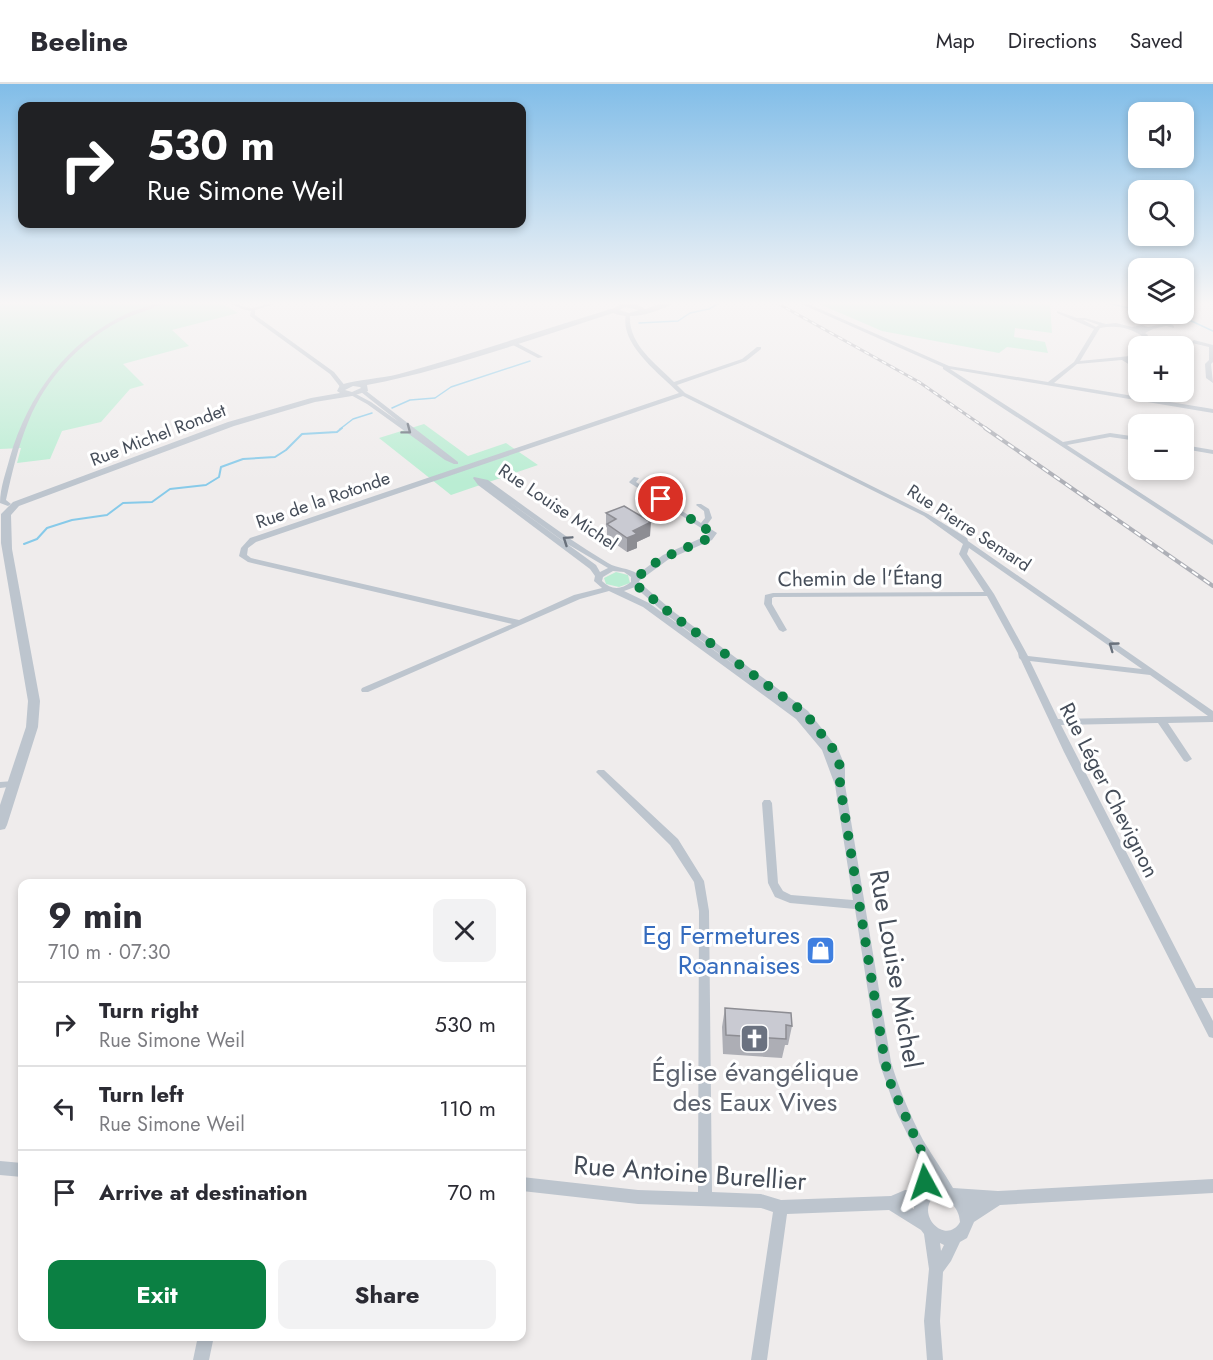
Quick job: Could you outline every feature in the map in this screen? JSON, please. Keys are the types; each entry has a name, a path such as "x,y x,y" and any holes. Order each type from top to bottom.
{"street":[{"path":"0,825 7,785 32,727 34,701 7,549 4,528 6,508 2,501 24,425 38,398 65,363"},
{"name":"Rue Louise Michel","path":"316,363 332,374 361,387 476,478 480,484 592,567 599,579 612,590 646,605 799,717 826,749 840,785"},
{"path":"361,387 444,363"},
{"name":"Rue Pierre Semard","path":"653,363 683,394 905,502 984,554 1213,717"},
{"path":"674,384 737,363"},
{"path":"936,363 948,367 992,371 1050,384 1213,411"},
{"path":"936,363 1213,543"},
{"path":"1050,384 1076,363 1080,363"},
{"path":"1209,363 1209,378 1213,381"},
{"name":"Rue Louise Michel","path":"332,374 346,391 369,403 460,466"},
{"name":"Rue Michel Rondet","path":"6,508 231,424 361,387"},
{"name":"Rue de la Rotonde","path":"520,622 248,560 243,556 246,544 460,466 683,394"},
{"path":"1062,444 1110,435 1128,438"},
{"path":"1194,449 1213,452"},
{"name":"Rue Louise Michel","path":"476,478 486,481 608,566 633,574 636,581 671,614 805,713 833,749 840,766 840,785 890,1082 923,1155 951,1194"},
{"path":"577,597 606,571 622,570 666,557 709,538 712,533 703,525 632,482 636,478"},
{"path":"699,505 707,510 710,518 703,525"},
{"name":"Rue Léger Chevignon","path":"963,540 967,545 963,554 990,594 1120,855 1213,1033"},
{"path":"966,550 984,554"},
{"path":"970,565 973,560 984,554"},
{"path":"365,690 577,597 627,589 666,557"},
{"name":"Chemin de l'Étang","path":"783,630 768,604 768,597 773,595 990,594"},
{"path":"1023,658 1152,673"},
{"path":"1055,722 1213,717"},
{"path":"1161,720 1187,759"},
{"path":"601,772 674,842 699,881 704,911 705,1199"},
{"path":"767,803 773,883 779,894 790,899 860,905"},
{"path":"1192,993 1213,993"},
{"name":"Rue Louise Michel","path":"923,1155 923,1196"},
{"path":"0,1168 18,1170"},
{"name":"Rue Antoine Burellier","path":"526,1184 638,1197 761,1201 781,1207 891,1203 905,1197 923,1196"},
{"path":"935,1360 932,1321 936,1269 928,1227 919,1209 923,1196 935,1190 951,1194 998,1198 1213,1186"},
{"path":"936,1269 946,1256 955,1237 966,1228 967,1218 964,1208 951,1194"},
{"path":"967,1218 998,1198"},
{"path":"891,1203 941,1237 955,1237"},
{"path":"759,1360 781,1207"},
{"path":"201,1360 205,1341"}],"green space":[{"path":"0,363 128,363 123,364 144,385 130,389 101,422 62,431 50,459 17,463 21,448 0,449"},
{"path":"424,424 468,456 506,443 538,465 451,495 379,438"},
{"path":"616,572 628,575 630,583 619,587 606,584 604,578"}],"building":[{"path":"624,506 651,522 633,531 637,534 627,538 607,524 616,519 606,513"},
{"path":"725,1008 791,1013 792,1026 786,1025 786,1039 726,1035"}],"waterway":[{"path":"392,408 410,400 435,398 451,387 525,363"},
{"path":"340,429 353,419 372,413"},
{"path":"24,544 37,539 47,528 72,520 107,515 123,503 152,502 170,489 206,485 219,477 221,467 243,459 275,457 286,450 302,434 337,432 342,428"}],"railway":[{"path":"884,363 919,382 987,429"},
{"path":"985,428 1213,586"}],"place":[{"name":"Eg Fermetures Roannaises","path":"821,950"},
{"name":"Église évangélique des Eaux Vives","path":"755,1038"}],"route":[{"path":"661,499 712,533 709,538 666,557 646,570 636,579 635,584 671,614 805,713 826,738 840,766 840,785 885,1062 890,1082 923,1155 925,1182"}]}
